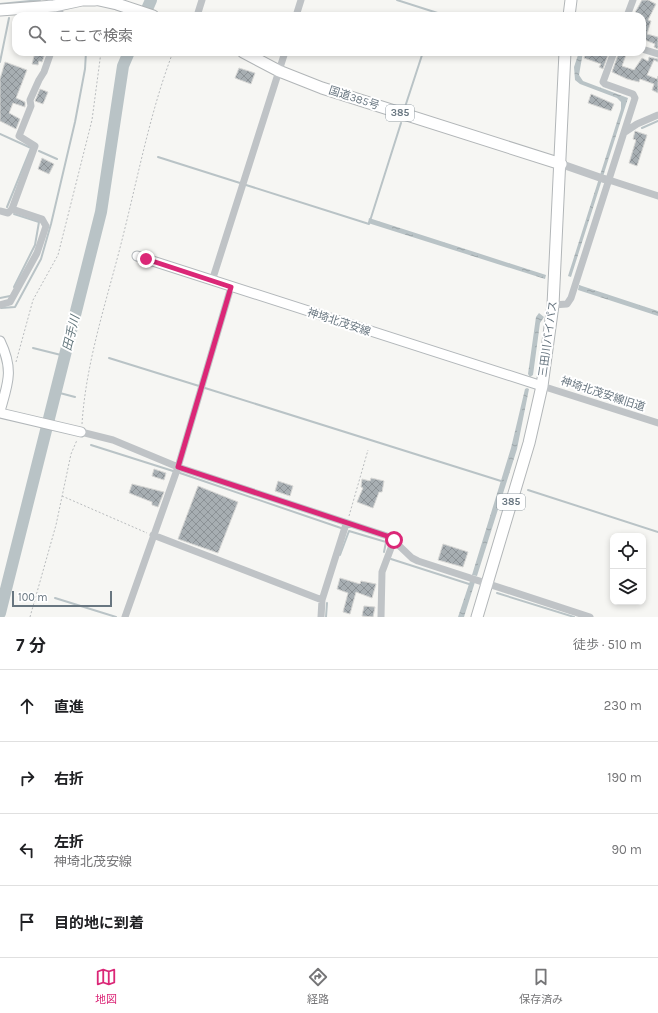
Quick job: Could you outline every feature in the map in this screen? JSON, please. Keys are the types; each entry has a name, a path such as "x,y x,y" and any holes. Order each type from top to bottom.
{"highway":[{"path":"0,10 52,3 95,0"},
{"path":"99,0 118,4 141,12"},
{"path":"570,12 571,0"},
{"name":"国道385号","path":"251,56 279,71 322,88 561,164"},
{"name":"三田川バイパス","path":"476,617 529,443 542,386 553,305 561,164 565,56"}],"main road":[{"name":"神埼北茂安線","path":"137,256 542,386"},
{"path":"0,341 5,351 9,376 0,412 79,431"}],"street":[{"path":"198,12 202,0"},
{"path":"297,12 301,0"},
{"path":"628,12 633,0"},
{"path":"52,3 60,12"},
{"path":"646,50 658,54"},
{"path":"0,211 8,213 12,209 36,146 19,136 31,106 30,100 44,72 50,56"},
{"path":"212,281 284,56"},
{"path":"553,305 567,304 571,298 604,179 625,132 635,98 632,94 603,82 613,56"},
{"path":"625,132 658,115"},
{"path":"561,164 658,196"},
{"path":"0,305 10,302 37,253 46,226 42,220 12,209"},
{"path":"125,617 178,467 231,287"},
{"name":"神埼北茂安線旧道","path":"542,386 658,423"},
{"path":"79,431 113,440 178,467 346,524 390,537 412,558 418,561 590,617"},
{"path":"322,617 322,600 346,524"},
{"path":"153,535 322,600"},
{"path":"381,617 382,572 394,540"}],"path":[{"path":"9,376 14,368 33,300 58,255 92,120 100,56"},
{"path":"30,617 56,525 61,495 71,454 79,431 96,342 138,172 165,72 171,56"},
{"path":"346,524 359,486 368,450"},
{"path":"61,495 76,501 82,506 153,535"}],"water":[{"path":"578,56 582,56 579,75 583,81 628,98 571,277 568,276 621,109 621,102 617,98 580,84 575,80 574,67"},
{"path":"369,218 546,275 545,279 368,223"},
{"path":"579,285 658,311 658,316 578,290"},
{"path":"539,313 544,317 540,323 533,375 530,377 528,374 536,317"},
{"path":"525,389 529,389 517,449 477,576 472,575 511,448"},
{"path":"470,581 475,582 464,617 458,617"}],"building":[{"path":"642,0 648,0 656,4 648,20 651,21 647,34 658,37 658,49 654,47 655,44 646,40 646,12 635,12"},
{"path":"34,56 44,56 42,62 39,61 38,65 32,64"},
{"path":"585,56 608,56 603,69 599,67 601,64 584,58"},
{"path":"618,56 626,56 622,66 634,70 642,58 648,61 649,57 658,59 658,62 654,60 647,75 657,79 658,76 658,93 652,90 654,84 640,79 639,82 627,79 612,72"},
{"path":"5,62 27,70 16,98 25,102 25,107 13,103 9,113 20,119 16,129 0,121 0,79"},
{"path":"239,68 255,73 251,84 235,78"},
{"path":"40,89 48,92 43,104 35,101"},
{"path":"591,94 614,104 611,111 588,103"},
{"path":"635,131 647,135 637,166 629,163 636,140 633,139"},
{"path":"42,158 54,164 49,174 38,169"},
{"path":"154,469 166,473 164,480 152,476"},
{"path":"371,478 384,481 382,492 379,492 373,508 357,502 363,488 361,487 362,479 370,481"},
{"path":"278,481 293,486 290,496 275,491"},
{"path":"132,484 164,492 158,507 152,505 152,502 129,493"},
{"path":"198,486 238,502 218,553 178,539"},
{"path":"443,544 468,552 463,567 438,560"},
{"path":"340,578 360,584 361,581 376,584 372,598 356,592 350,614 343,612 348,593 337,589"},
{"path":"364,606 375,607 373,617 362,616"}],"waterway":[{"path":"0,4 40,0"},
{"name":"田手川","path":"146,12 151,0"},
{"path":"397,0 434,12"},
{"path":"0,62 9,18"},
{"path":"1,308 15,307 41,259 51,224 75,122 85,69 86,56"},
{"name":"田手川","path":"0,613 101,212 123,66 127,56"},
{"path":"405,107 422,56"},
{"path":"642,128 658,121"},
{"path":"246,185 369,224 401,123"},
{"path":"0,134 31,148 7,207"},
{"path":"39,151 57,159"},
{"path":"158,157 240,183"},
{"path":"14,214 39,222 35,245 14,287"},
{"path":"0,298 10,296"},
{"path":"33,348 65,356"},
{"path":"109,358 199,386"},
{"path":"205,388 501,481"},
{"path":"56,392 75,397"},
{"path":"91,445 173,471"},
{"path":"180,473 341,528"},
{"path":"528,490 658,532"},
{"path":"340,555 349,531 386,542 384,552"},
{"path":"391,559 469,584"},
{"path":"497,593 574,617"},
{"path":"55,598 116,617"},
{"path":"326,617 327,603"}],"route":[{"path":"146,259 231,287 178,467 346,524 390,537 394,540"}]}
